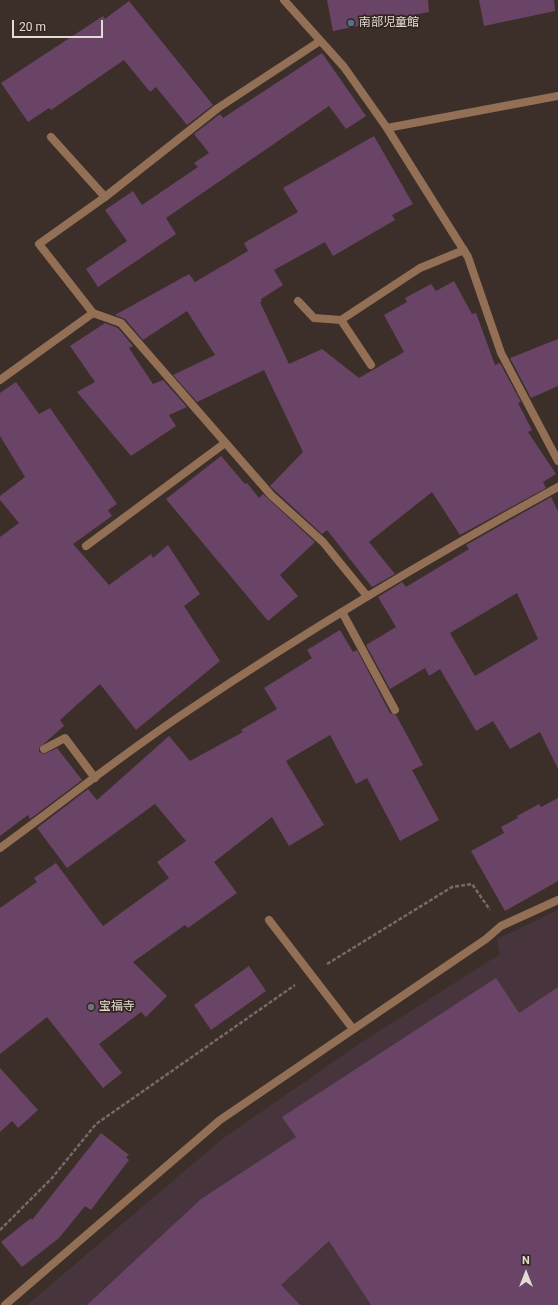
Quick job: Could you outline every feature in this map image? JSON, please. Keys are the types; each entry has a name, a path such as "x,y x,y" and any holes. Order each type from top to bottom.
{"street":[{"path":"284,0 344,68 387,128 464,250 468,257 501,353 558,461"},
{"path":"320,41 218,108 105,197 39,244 93,313 121,323 271,495 323,542 367,596"},
{"path":"387,128 558,96"},
{"path":"51,137 105,197"},
{"path":"298,300 314,318 341,320 420,268 464,250"},
{"path":"0,380 93,313"},
{"path":"341,320 371,365"},
{"path":"86,546 225,443"},
{"path":"0,848 187,711 367,596 558,487"},
{"path":"342,612 395,710"},
{"path":"44,749 65,738 95,778"},
{"path":"5,1305 220,1120 486,939 501,926 558,900"},
{"path":"269,920 353,1029"}],"path":[{"path":"0,1230 52,1178 96,1124 311,974 452,887 472,884 501,926"}],"shaded area":[{"path":"558,910 558,1305 27,1305 222,1139 362,1042 500,954 497,939"}],"building":[{"name":"南部児童館","path":"327,0 428,0 429,12 333,31"},
{"path":"479,0 554,0 555,11 484,26"},
{"path":"129,1 213,105 187,125 156,87 150,92 124,60 51,110 49,108 28,122 1,83 103,16 105,19"},
{"path":"322,53 366,116 346,129 329,106 166,218 176,234 98,287 86,269 127,241 105,210 133,191 142,205 198,167 194,163 209,153 194,134 220,114 223,118"},
{"path":"374,136 413,204 392,215 395,220 333,256 325,242 274,270 283,285 261,299 262,301 260,302 289,364 322,349 359,378 404,352 384,315 407,302 405,298 431,284 436,291 454,281 472,314 476,313 495,365 500,363 521,402 518,403 532,430 528,432 556,474 543,482 546,488 460,535 432,492 369,542 395,574 372,587 327,530 322,534 270,486 303,452 264,370 197,402 173,375 215,355 187,311 143,340 125,319 115,315 189,274 195,282 248,251 244,243 298,212 283,188"},
{"path":"105,323 118,328 133,346 129,348 153,384 163,380 187,407 169,415 176,426 131,456 77,392 95,382 70,346"},
{"path":"558,339 558,386 531,398 510,358"},
{"path":"16,382 39,414 50,408 117,504 108,510 112,516 73,544 109,585 151,554 153,558 168,545 200,594 184,606 220,661 136,730 100,684 60,720 64,726 39,748 39,752 44,754 57,748 82,780 30,819 28,815 0,836 0,537 19,523 0,500 0,496 25,477 0,436 0,393"},
{"path":"221,456 259,498 263,494 315,542 280,575 298,596 268,621 166,499"},
{"path":"551,497 558,511 558,769 540,732 510,749 493,721 476,731 440,669 429,676 425,668 390,689 366,645 396,627 378,597 402,582 406,587 469,549 466,545","holes":["517,593 538,639 475,676 450,633"]},
{"path":"340,630 353,652 357,650 390,713 396,715 423,765 412,770 439,820 400,841 367,778 356,784 330,735 286,761 324,825 289,846 272,817 214,862 237,893 188,928 185,925 133,962 167,996 146,1017 141,1012 99,1044 122,1073 103,1088 47,1017 0,1054 0,908 37,882 34,878 56,863 103,926 169,878 157,862 186,841 155,804 67,868 37,828 88,789 97,800 169,736 190,761 243,732 241,730 277,709 264,688 312,658 307,650"},
{"path":"558,798 558,881 505,911 471,851 504,833 501,827 518,818 517,816 539,804 541,807"},
{"path":"249,966 266,991 211,1030 194,1005"},
{"path":"496,978 519,1013 558,987 558,1305 371,1305 329,1241 281,1285 300,1305 87,1305 201,1199 296,1137 282,1117"},
{"path":"0,1068 38,1110 18,1128 12,1121 0,1132"},
{"path":"101,1133 129,1155 126,1157 129,1160 91,1210 85,1206 59,1238 22,1267 1,1242 31,1218 32,1220"}],"place":[{"name":"南部児童館","path":"351,23"},
{"name":"宝福寺","path":"91,1007"}]}
